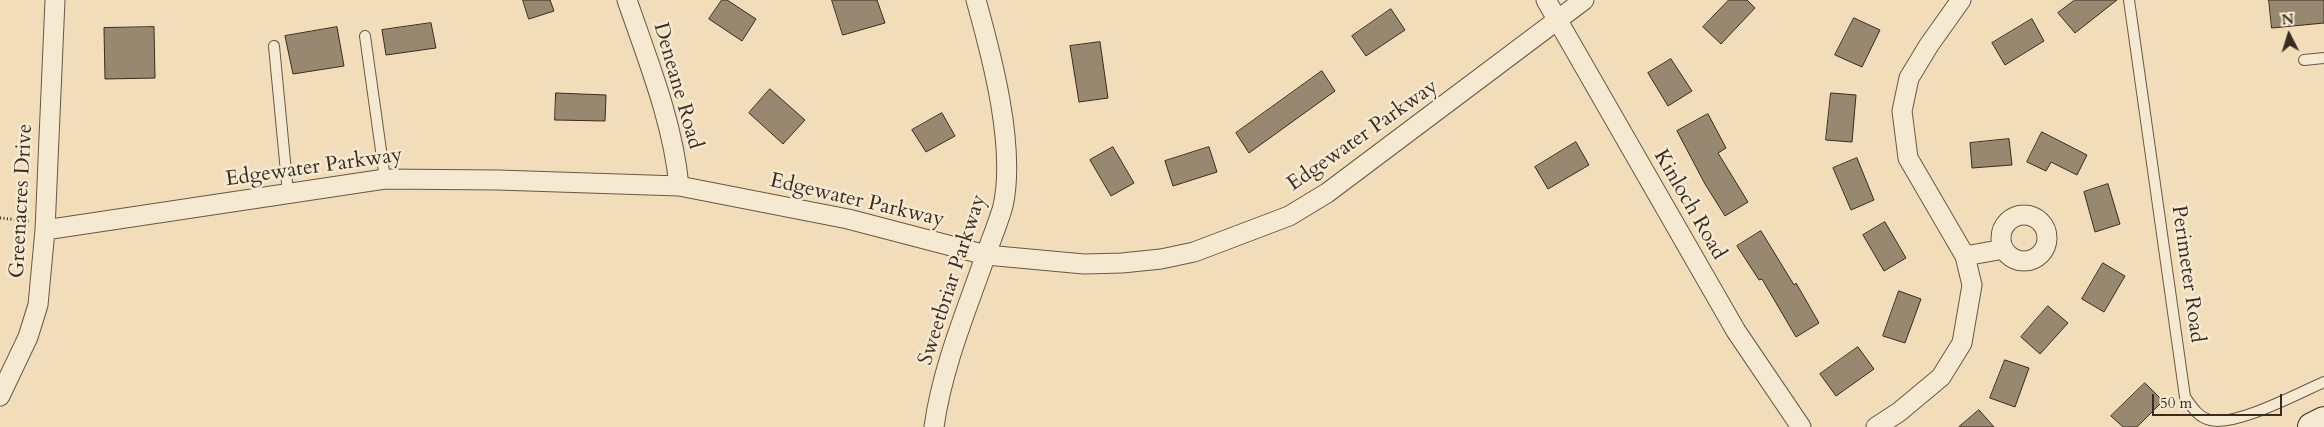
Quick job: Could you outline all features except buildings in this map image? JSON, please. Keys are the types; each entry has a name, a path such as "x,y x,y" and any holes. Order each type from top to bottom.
{"main road":[{"path":"2312,427 2324,420"}],"street":[{"name":"Greenacres Drive","path":"0,396 28,337 38,305 45,225 55,0"},
{"name":"Deneane Road","path":"628,0 654,77 676,154 679,186"},
{"name":"Sweetbriar Parkway","path":"934,427 950,360 1002,206 1007,157 992,63 976,0"},
{"name":"Kinloch Road","path":"1546,0 1736,332 1801,427"},
{"name":"Edgewater Parkway","path":"45,225 384,179 498,180 679,186 848,219 986,255 1084,264 1161,259 1194,252 1250,232 1289,216 1327,193 1584,0"},
{"path":"1876,427 1899,412 1941,377 1962,343 1972,285 1965,256 1908,158 1902,111 1909,78 1929,45 1961,0"},
{"path":"1965,256 2004,249"}],"lane":[{"name":"Perimeter Road","path":"2129,0 2185,397 2195,412 2208,420 2217,421 2241,418 2324,382"},
{"path":"365,36 384,179"},
{"path":"274,46 288,193"},
{"path":"2304,60 2324,58"}],"path":[{"path":"0,218 45,225"}]}
